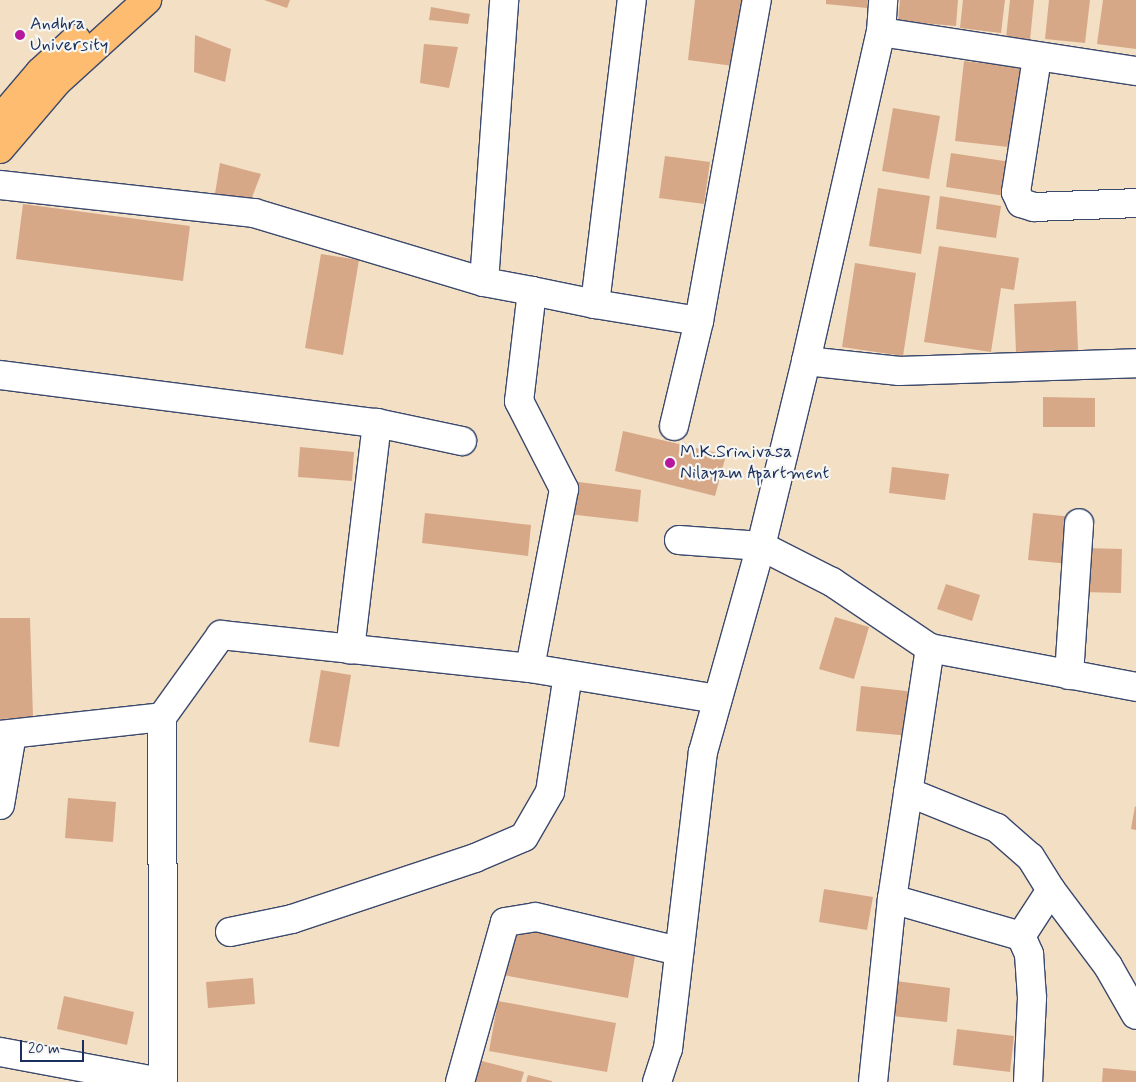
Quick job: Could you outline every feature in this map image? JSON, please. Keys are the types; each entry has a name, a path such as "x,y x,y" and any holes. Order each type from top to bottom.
{"main road":[{"path":"0,119 40,72 120,0"},
{"path":"0,149 57,82 147,0"}],"street":[{"path":"484,282 504,0"},
{"path":"594,304 632,0"},
{"path":"674,426 699,321 757,0"},
{"path":"657,1082 668,1049 703,752 761,546 806,361 881,32 882,0"},
{"path":"881,32 1037,58 1136,71"},
{"path":"1037,58 1016,192 1021,203 1034,207 1136,203"},
{"path":"0,185 254,213 484,282 594,304 699,321"},
{"path":"530,668 564,489 519,401 532,292"},
{"path":"806,361 899,371 1136,363"},
{"path":"0,375 377,423 462,441"},
{"path":"350,649 377,423"},
{"path":"1069,675 1079,523"},
{"path":"679,540 761,546 832,582 930,648 1136,687"},
{"path":"0,1052 162,1082 162,717 221,635 530,668 717,699"},
{"path":"873,1082 892,899 930,648"},
{"path":"230,932 292,919 474,858 524,837 550,792 568,675"},
{"path":"0,805 6,734 162,717"},
{"path":"908,792 997,828 1030,857 1051,890 1108,966 1136,1013"},
{"path":"1021,936 1051,890"},
{"path":"892,899 1021,936"},
{"path":"460,1082 505,922 536,917 679,951"},
{"path":"1021,936 1029,954 1032,998 1028,1082"}],"building":[{"path":"264,0 290,0 287,8"},
{"path":"695,0 750,0 741,67 688,60"},
{"path":"826,0 868,0 867,8 826,4"},
{"path":"900,0 958,0 956,26 898,21"},
{"path":"963,0 1005,0 1001,33 960,28"},
{"path":"1010,0 1034,0 1030,40 1006,38"},
{"path":"1049,0 1090,0 1085,43 1045,39"},
{"path":"1103,0 1136,0 1136,49 1097,44"},
{"path":"431,7 470,14 468,24 429,20"},
{"path":"195,35 231,49 225,82 194,72"},
{"path":"424,44 458,47 449,88 420,83"},
{"path":"964,61 1026,68 1017,148 955,141"},
{"path":"893,108 940,116 929,179 882,171"},
{"path":"951,153 1011,162 1005,196 946,187"},
{"path":"665,156 710,162 704,204 659,198"},
{"path":"220,163 261,174 249,205 214,200"},
{"path":"878,188 930,196 921,254 869,246"},
{"path":"940,196 1001,206 996,238 936,229"},
{"path":"23,204 190,226 183,281 16,259"},
{"path":"939,246 1019,258 1014,290 1001,288 991,352 924,342"},
{"path":"321,254 359,260 343,355 305,348"},
{"path":"855,263 916,273 903,356 842,347"},
{"path":"1076,301 1078,350 1016,352 1014,304"},
{"path":"1043,397 1095,398 1095,427 1043,427"},
{"name":"M.K.Srinivasa Nilayam Apartment","path":"623,431 726,455 715,496 615,471"},
{"path":"300,447 354,452 352,481 298,477"},
{"path":"892,467 949,474 945,500 889,493"},
{"path":"571,481 641,490 638,522 568,514"},
{"path":"425,513 531,525 528,556 422,543"},
{"path":"1033,513 1073,517 1069,564 1028,560"},
{"path":"1084,548 1122,549 1121,593 1083,592"},
{"path":"946,584 980,595 972,621 937,609"},
{"path":"835,617 869,627 854,679 819,669"},
{"path":"0,618 30,618 33,718 0,719"},
{"path":"321,670 351,675 339,747 309,742"},
{"path":"861,686 915,692 911,736 856,731"},
{"path":"68,798 116,802 113,842 65,838"},
{"path":"1136,807 1136,830 1131,829"},
{"path":"824,889 873,897 867,930 819,922"},
{"path":"512,927 636,950 628,998 503,975"},
{"path":"253,978 255,1004 208,1008 206,982"},
{"path":"896,981 950,988 947,1022 892,1016"},
{"path":"64,996 134,1012 127,1045 57,1029"},
{"path":"498,1001 616,1023 607,1072 489,1051"},
{"path":"957,1029 1014,1036 1010,1072 953,1065"},
{"path":"474,1059 524,1072 521,1082 468,1082"},
{"path":"1103,1068 1136,1071 1136,1082 1102,1082"},
{"path":"528,1075 552,1081 552,1082 526,1082"}],"place":[{"name":"Andhra University","path":"20,35"},
{"name":"M.K.Srinivasa Nilayam Apartment","path":"670,463"}]}
